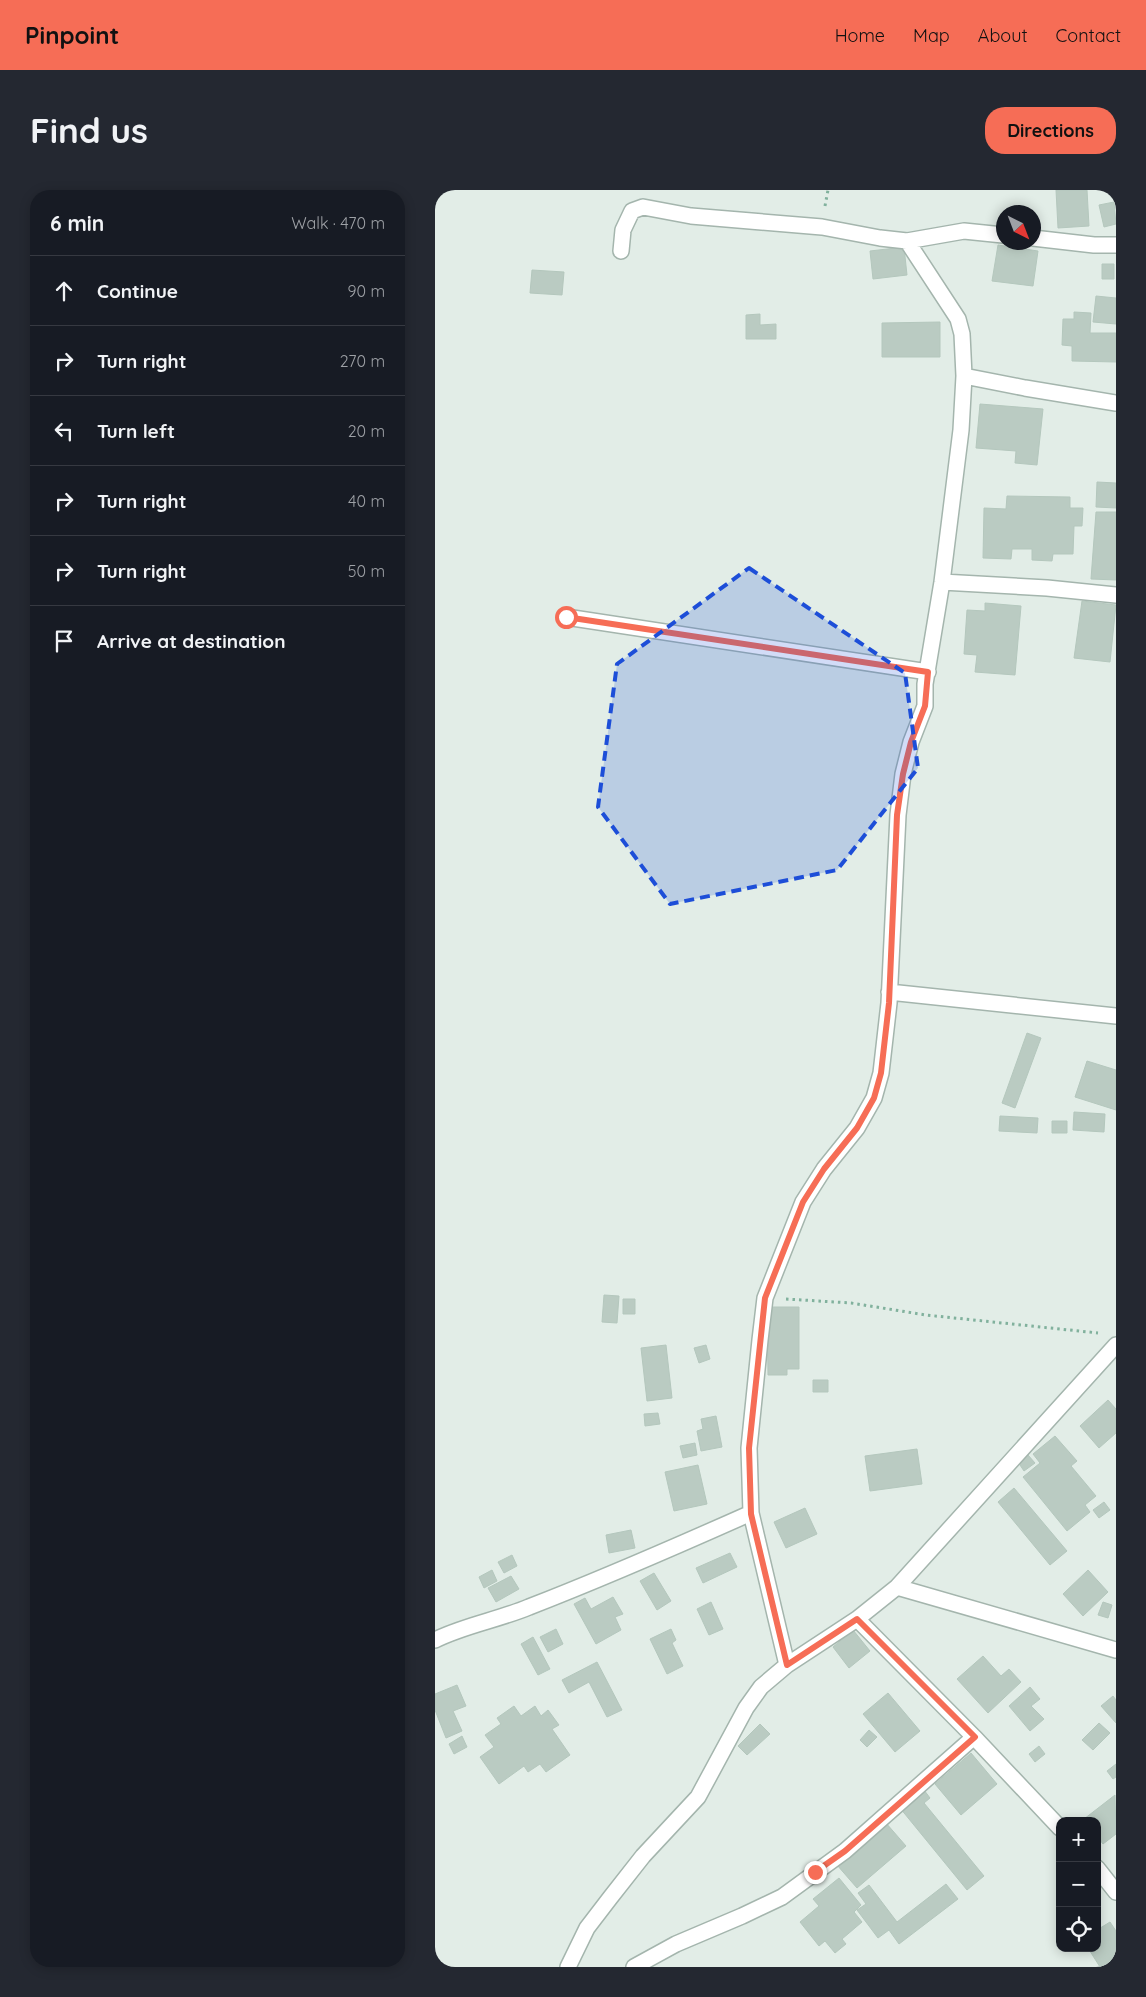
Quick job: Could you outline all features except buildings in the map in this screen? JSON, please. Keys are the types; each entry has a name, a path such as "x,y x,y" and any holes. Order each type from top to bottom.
{"street":[{"path":"621,251 623,230 632,211 643,207 691,216 821,226 880,238 907,241 964,231 996,234"},
{"path":"1041,239 1094,245 1116,245"},
{"path":"787,1665 751,1514 749,1448 765,1298 803,1202 824,1169 857,1128 874,1098 881,1073 889,992 897,815 903,774 911,742 925,706 961,430 964,376 962,334 958,319 907,241"},
{"path":"964,376 1025,388 1116,402"},
{"path":"942,582 1047,588 1116,595"},
{"path":"566,617 928,672"},
{"path":"889,992 1116,1016"},
{"path":"568,1967 587,1928 643,1856 698,1797 746,1708 761,1687 787,1665 857,1619 897,1587 1111,1340"},
{"path":"435,1640 454,1630 514,1613 579,1588 751,1514"},
{"path":"897,1587 1116,1650"},
{"path":"857,1619 975,1737 1056,1824"},
{"path":"634,1967 676,1944 782,1897 845,1851 975,1737"},
{"path":"1101,1873 1116,1892"}],"path":[{"path":"765,1298 851,1303 998,1324 1077,1330 1111,1340"}],"highlighted area":[{"path":"749,568 905,673 918,768 837,870 670,904 598,807 617,664"}],"route":[{"path":"566,617 928,672 925,684 925,706 911,742 903,774 897,815 889,1003 881,1073 874,1098 857,1128 824,1169 803,1202 765,1298 749,1448 751,1514 787,1665 857,1619 975,1737 845,1851 815,1872"}]}
